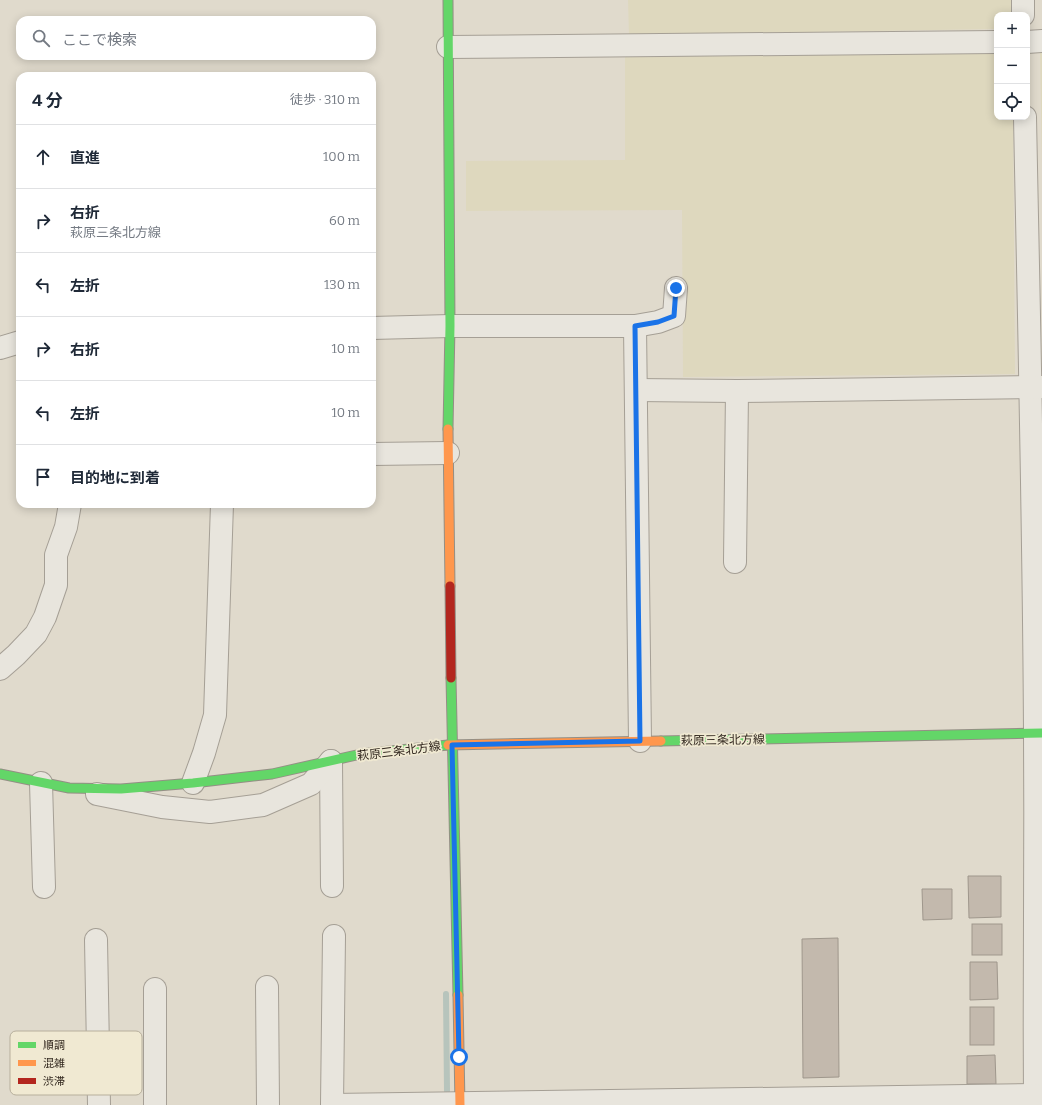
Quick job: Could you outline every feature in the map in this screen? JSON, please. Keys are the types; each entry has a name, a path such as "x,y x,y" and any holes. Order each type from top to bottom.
{"street":[{"path":"448,0 450,326 448,453 452,745 460,1104"},
{"path":"1023,0 1023,12"},
{"path":"1030,42 1042,41"},
{"path":"448,47 994,42"},
{"path":"334,936 332,1105 1035,1100 1038,934 1036,387 1025,120"},
{"path":"376,328 450,326 635,326 658,322 674,316 676,288"},
{"path":"635,326 640,741"},
{"path":"0,348 16,343"},
{"path":"636,390 1036,387"},
{"path":"735,562 737,390"},
{"path":"376,454 448,453"},
{"path":"0,669 36,634 45,617 56,585 56,555 66,527 69,508"},
{"path":"193,783 215,716 222,508"},
{"name":"萩原三条北方線","path":"0,774 69,788 121,789 272,774 361,754 452,745 1038,734"},
{"path":"69,788 162,806 210,812 263,805 311,784 331,761"},
{"path":"331,761 332,886"},
{"path":"42,783 44,887"},
{"path":"96,940 97,1031"},
{"path":"267,988 268,1105"},
{"path":"155,989 155,1105"},
{"path":"98,1095 98,1105"}],"shaded area":[{"path":"628,0 1011,0 1011,12 994,12 994,29 629,35"},
{"path":"994,51 994,120 1013,120 1015,374 683,377 682,210 466,211 466,161 625,160 625,53"},
{"path":"1040,51 1042,51 1042,168"}],"building":[{"path":"968,876 1001,876 1001,917 969,918"},
{"path":"922,889 952,889 952,919 923,920"},
{"path":"972,924 1002,924 1002,955 972,955"},
{"path":"838,938 839,1077 803,1078 802,939"},
{"path":"970,962 997,962 998,999 970,1000"},
{"path":"970,1007 994,1007 994,1045 970,1045"},
{"path":"995,1055 996,1084 967,1084 967,1056"}],"waterway":[{"path":"446,994 447,1091"}],"traffic: fast":[{"path":"448,0 450,326 448,429"},
{"path":"451,678 458,995"},
{"path":"661,741 1042,733"},
{"path":"0,774 69,788 121,789 272,774 361,754 448,745"}],"traffic: slow":[{"path":"448,429 450,586"},
{"path":"448,745 661,741"},
{"path":"458,995 460,1105"}],"traffic: jam":[{"path":"450,586 451,678"}],"route":[{"path":"459,1057 452,745 640,741 635,326 658,322 674,316 676,288"}]}
